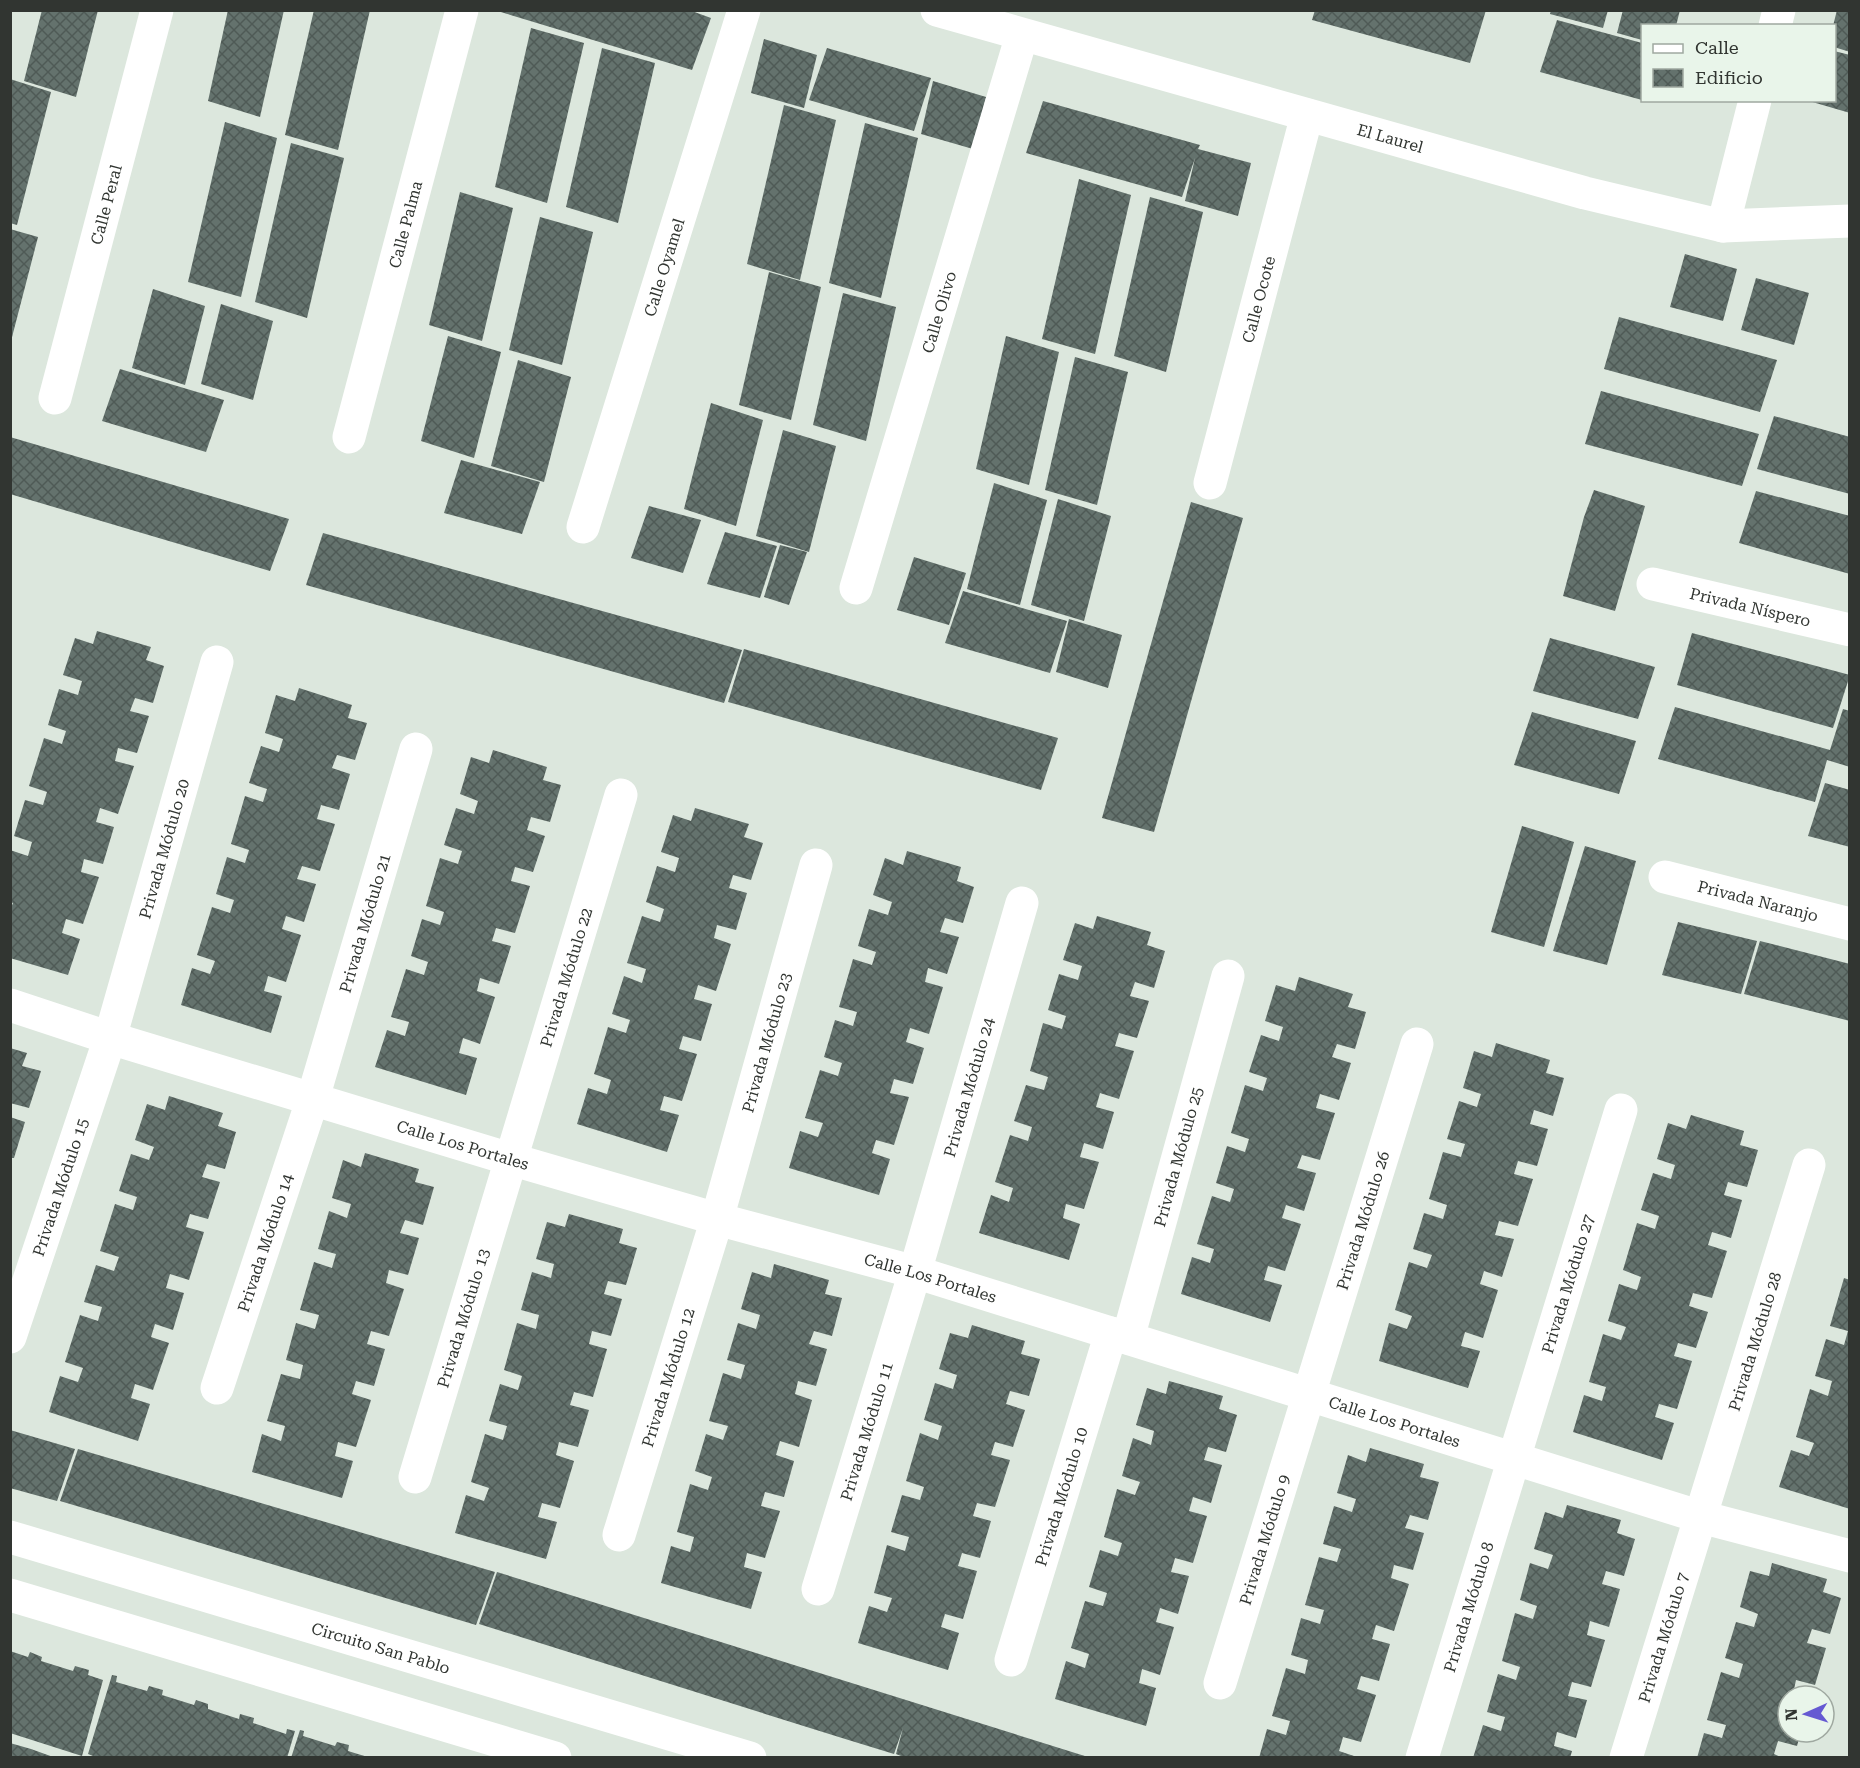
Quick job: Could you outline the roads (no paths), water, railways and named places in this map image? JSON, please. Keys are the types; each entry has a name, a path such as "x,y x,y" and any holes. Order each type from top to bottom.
{"street":[{"name":"Calle Peral","path":"55,398 157,10"},
{"name":"Calle Palma","path":"350,437 462,10"},
{"name":"Calle Oyamel","path":"583,526 744,10"},
{"name":"El Laurel","path":"937,10 1585,193 1723,226 1850,221"},
{"name":"Calle Olivo","path":"856,588 1022,35"},
{"path":"1723,226 1754,102"},
{"name":"Calle Ocote","path":"1210,483 1307,115"},
{"name":"Privada Níspero","path":"1653,584 1850,630"},
{"name":"Privada Módulo 20","path":"110,1038 217,662"},
{"name":"Privada Módulo 21","path":"313,1098 416,749"},
{"name":"Privada Módulo 22","path":"510,1159 621,795"},
{"name":"Privada Módulo 23","path":"717,1219 816,865"},
{"name":"Privada Naranjo","path":"1665,877 1850,924"},
{"name":"Privada Módulo 24","path":"915,1272 1022,903"},
{"name":"Privada Módulo 25","path":"1120,1335 1228,976"},
{"name":"Calle Los Portales","path":"10,1005 110,1038 510,1159 717,1219 915,1272 1701,1517 1850,1556"},
{"name":"Privada Módulo 15","path":"10,1337 110,1038"},
{"name":"Privada Módulo 26","path":"1309,1395 1417,1044"},
{"name":"Privada Módulo 14","path":"216,1388 313,1098"},
{"name":"Privada Módulo 27","path":"1514,1458 1621,1110"},
{"name":"Privada Módulo 13","path":"415,1477 510,1159"},
{"name":"Privada Módulo 28","path":"1701,1517 1809,1165"},
{"name":"Privada Módulo 12","path":"619,1535 717,1219"},
{"name":"Privada Módulo 11","path":"818,1590 915,1272"},
{"name":"Privada Módulo 10","path":"1011,1660 1120,1335"},
{"name":"Privada Módulo 9","path":"1220,1683 1309,1395"},
{"name":"Privada Módulo 8","path":"1422,1758 1514,1458"},
{"name":"Privada Módulo 7","path":"1626,1758 1701,1517"},
{"name":"Circuito San Pablo","path":"10,1537 750,1758"},
{"path":"10,1595 555,1758"}]}
